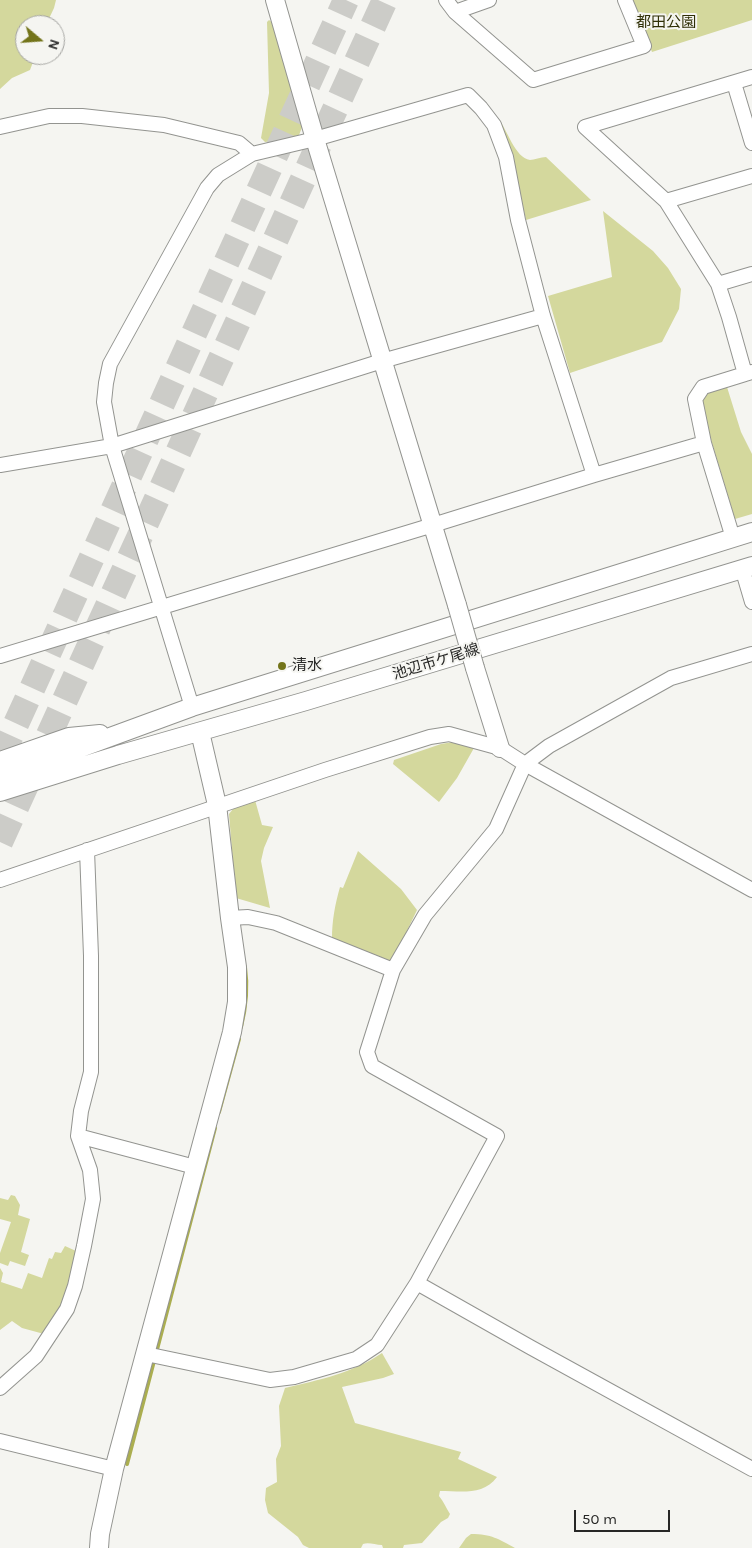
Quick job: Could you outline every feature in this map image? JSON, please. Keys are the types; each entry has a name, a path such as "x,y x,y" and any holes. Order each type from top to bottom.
{"street":[{"path":"275,0 315,139 500,748"},
{"path":"446,0 455,12 533,80 644,46 625,0"},
{"path":"455,12 489,0"},
{"path":"733,538 704,443 694,399 703,387 749,373 718,284 666,201 585,127 752,77"},
{"path":"734,83 752,143"},
{"path":"192,707 112,446 104,402 106,382 110,364 207,188 218,175 252,154 315,139 468,96 481,108 494,125 506,157 518,220 543,316 594,475"},
{"path":"0,128 49,116 82,116 164,125 239,143 252,154"},
{"path":"666,201 752,176"},
{"path":"718,284 752,274"},
{"path":"0,465 112,446 382,361 543,316"},
{"path":"0,656 704,443"},
{"name":"池辺市ケ尾線","path":"0,776 192,707 752,532"},
{"path":"747,567 752,602"},
{"name":"池辺市ケ尾線","path":"0,792 747,567"},
{"path":"146,1354 270,1380 294,1377 356,1359 377,1344 417,1283 496,1136 372,1066 367,1052 393,970 424,915 496,829 525,764 549,746 671,678 752,654"},
{"name":"池辺市ケ尾線","path":"0,761 69,737 125,731"},
{"path":"98,1548 114,1469 232,1032 237,1002 237,967 218,805 200,732"},
{"path":"0,880 325,770 430,737 449,734 500,748 525,764 752,890"},
{"name":"池辺市ケ尾線","path":"0,803 37,791 118,756"},
{"path":"0,1388 36,1356 67,1308 75,1286 94,1199 90,1170 78,1136 80,1111 91,1072 91,956 87,850"},
{"path":"230,918 248,918 276,923 393,970"},
{"path":"78,1136 195,1167"},
{"path":"417,1283 752,1469"},
{"path":"0,1442 114,1469"}],"green space":[{"path":"0,0 56,0 51,15 15,15 15,65 32,65 30,70 12,78 0,89"},
{"name":"都田公園","path":"631,0 752,0 752,20 652,52"},
{"path":"269,20 273,23 303,125 299,135 265,142 261,138 269,93 267,22"},
{"path":"498,118 520,154 530,160 546,157 591,200 526,220 511,153"},
{"path":"603,211 653,251 668,268 681,289 679,309 662,342 570,373 548,296 612,277"},
{"path":"727,387 741,432 752,454 752,514 735,519 699,400 704,392"},
{"path":"453,742 474,748 457,778 439,802 393,764 394,760 441,744"},
{"path":"255,800 262,825 273,827 261,861 270,908 236,898 229,814 233,809"},
{"path":"358,851 401,889 417,910 393,960 387,962 332,939 334,913 340,887 343,888"},
{"path":"11,1195 15,1196 20,1205 18,1215 30,1219 21,1252 29,1255 25,1266 10,1261 8,1266 0,1263 0,1253 11,1222 0,1219 0,1198 8,1200"},
{"path":"65,1246 76,1251 73,1273 60,1309 44,1334 22,1328 12,1321 0,1330 0,1268 3,1273 1,1282 22,1289 28,1273 42,1278 49,1258 52,1259 55,1252 61,1253"},
{"path":"382,1353 394,1374 342,1387 355,1423 461,1452 458,1459 497,1477 491,1483 478,1490 464,1492 440,1491 439,1496 450,1514 422,1543 404,1545 403,1548 383,1548 382,1545 368,1543 363,1544 361,1548 309,1548 303,1545 298,1537 268,1513 265,1500 266,1488 277,1482 276,1459 281,1446 279,1406 285,1388 348,1371"},
{"path":"471,1534 490,1536 515,1548 459,1548"}],"waterway":[{"path":"241,1027 246,997 245,967"},
{"path":"219,1112 239,1039"},
{"path":"127,1464 215,1128"}],"tunnel":[{"path":"0,759 346,0"},
{"path":"0,842 385,0"}],"place":[{"name":"清水","path":"282,666"}]}
